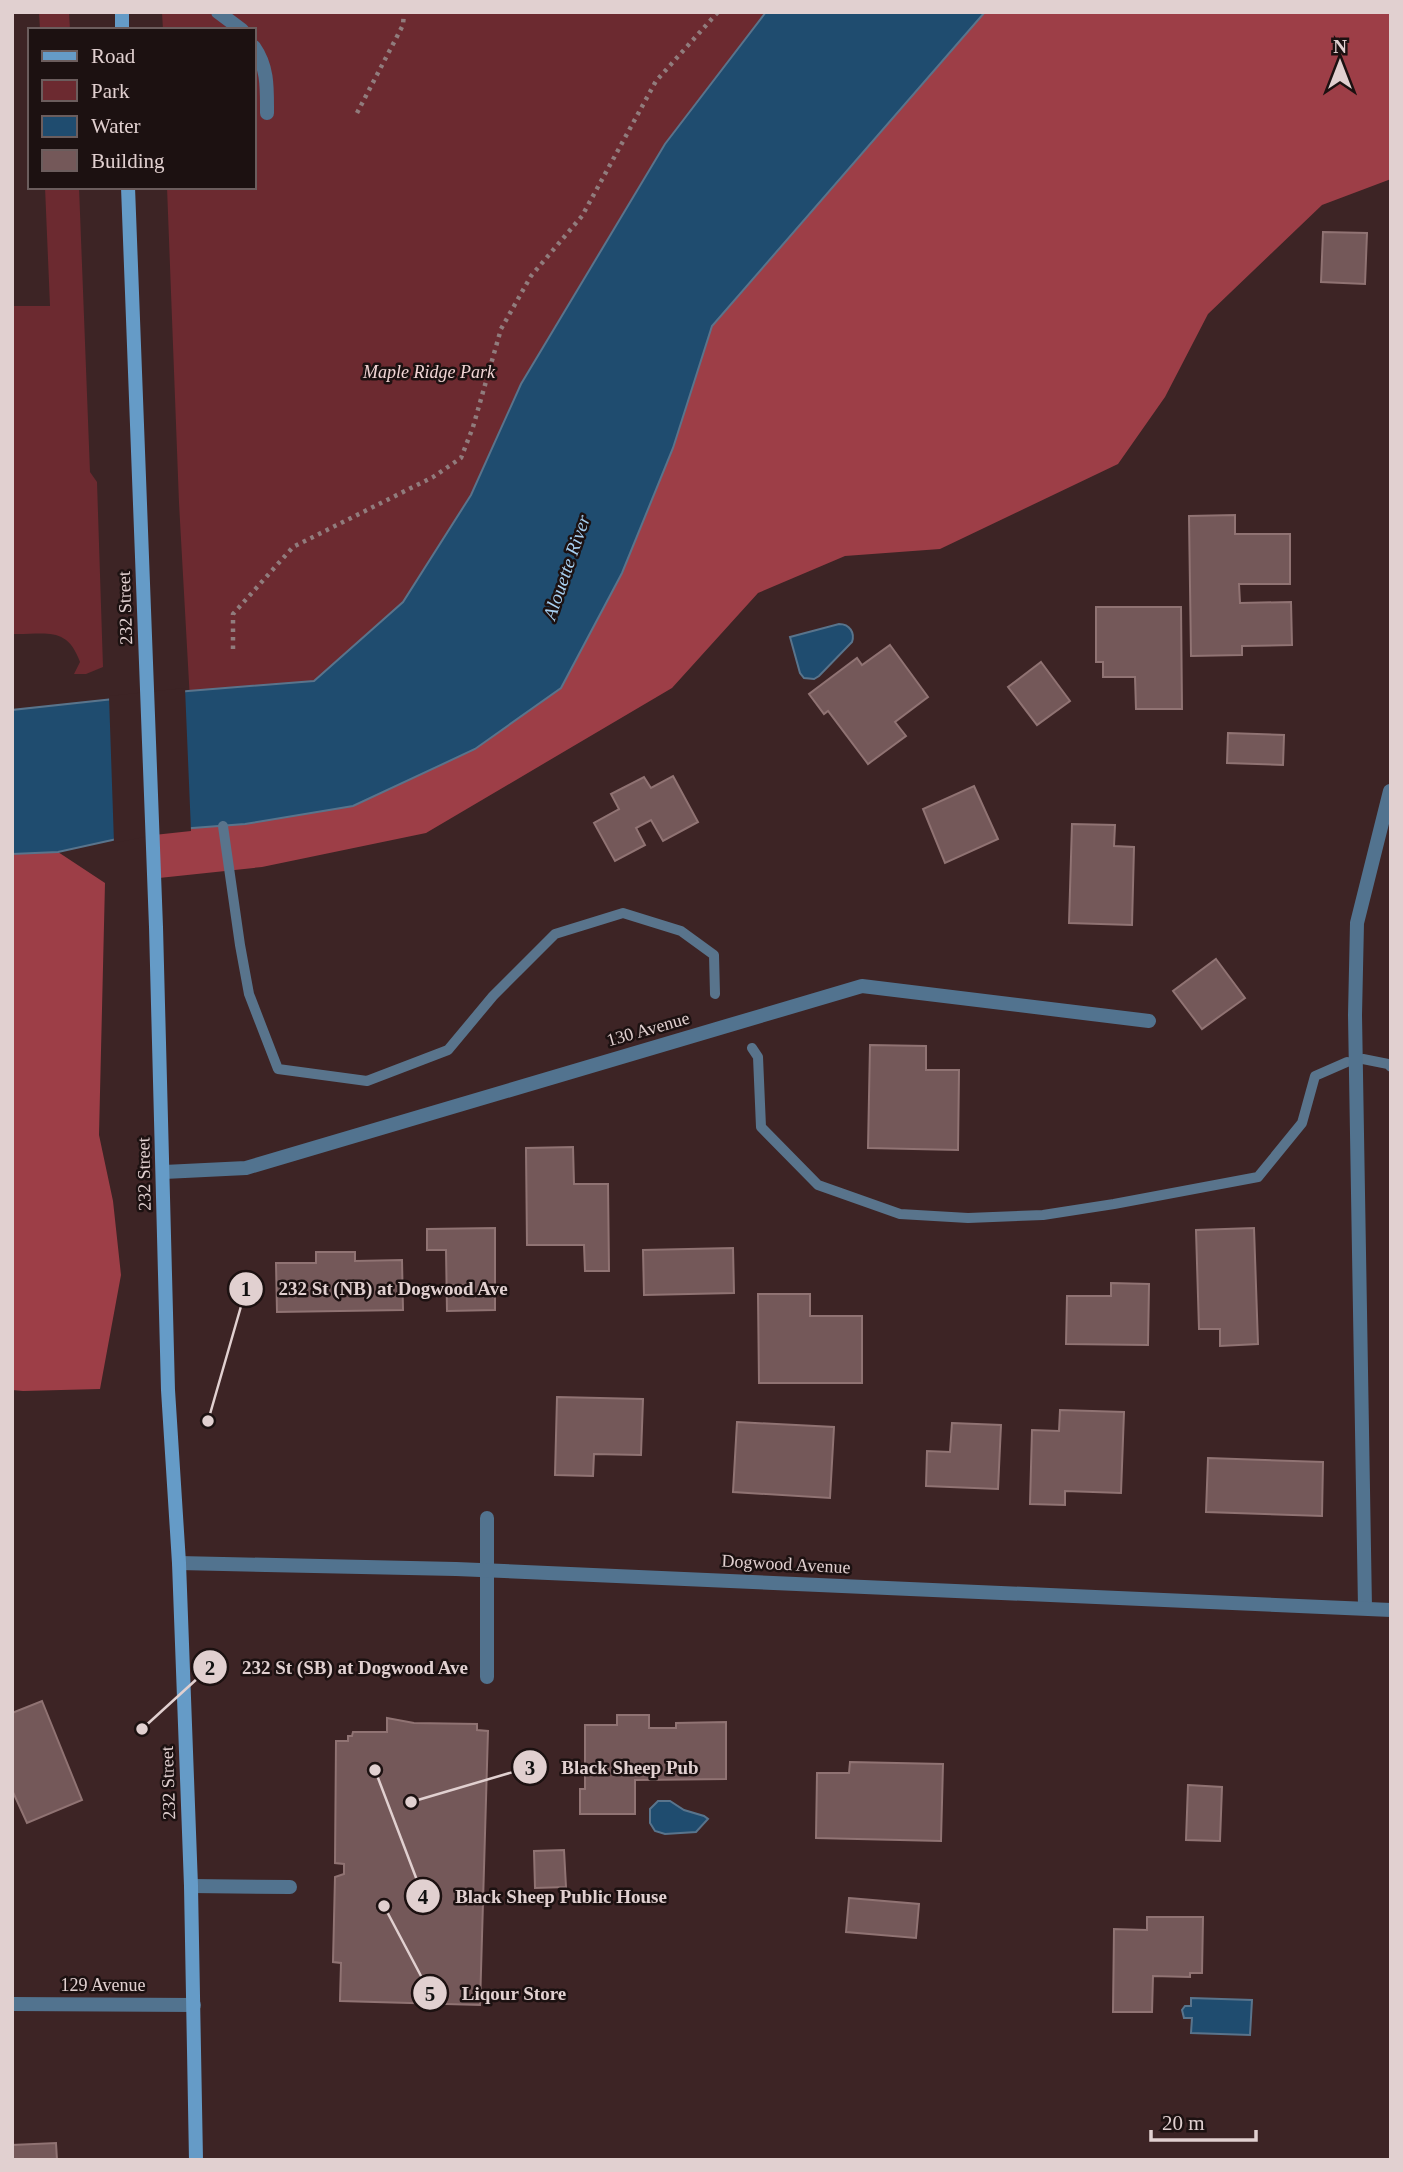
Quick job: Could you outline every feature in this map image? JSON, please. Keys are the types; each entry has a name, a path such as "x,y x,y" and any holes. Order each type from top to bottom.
{"main road":[{"name":"232 Street","path":"128,189 156,926 168,1390 179,1563 191,1886 196,2160"}],"street":[{"path":"218,12 239,28"},
{"path":"256,50 262,59 267,77 267,113"},
{"path":"1365,1608 1355,1015 1357,923 1390,791"},
{"name":"130 Avenue","path":"164,1172 246,1168 862,986 1149,1021"},
{"path":"486,1518 486,1676"},
{"name":"Dogwood Avenue","path":"179,1563 486,1570 1391,1610"},
{"path":"191,1886 290,1887"},
{"name":"129 Avenue","path":"12,2004 194,2005"}],"path":[{"path":"357,113 403,24 404,12"},
{"path":"233,649 233,614 293,547 433,477 461,458 473,427 501,329 531,276 582,216 656,81 718,12"}],"green space":[{"path":"39,12 69,12 70,28 40,28"},
{"name":"Maple Ridge Park","path":"162,12 985,12 834,186 197,827 179,503 167,189 256,189 256,28 163,28"},
{"path":"45,189 79,189 90,472 97,482 103,667 86,674 74,674 80,662 69,642 61,637 54,634 12,634 12,306 50,306"}],"shaded area":[{"path":"985,12 1391,12 1391,179 1322,205 1208,314 1165,397 1118,464 940,549 845,556 758,593 672,688 426,833 262,867 159,878 157,831 245,824 622,573 673,448 712,326"},
{"path":"58,852 105,883 99,1135 113,1201 121,1275 100,1389 23,1391 12,1390 12,854"}],"water":[{"name":"Alouette River","path":"766,12 985,12 712,326 673,448 622,573 561,688 475,749 353,806 245,824 153,831 58,852 12,854 12,710 314,681 403,602 471,495 521,384 665,144"},
{"path":"839,624 851,630 852,642 819,676 814,679 804,678 800,673 790,637"},
{"path":"658,1801 670,1801 684,1810 708,1819 696,1832 665,1834 655,1831 650,1823 650,1809"},
{"path":"1191,1998 1252,2000 1250,2035 1191,2033 1192,2018 1184,2018 1182,2010 1185,2006 1191,2006"}],"pier":[{"path":"185,688 191,831 114,843 109,696"}],"building":[{"path":"1323,232 1367,233 1365,284 1321,282"},
{"path":"1235,515 1235,534 1290,534 1290,584 1239,584 1240,603 1291,602 1292,645 1242,646 1242,655 1191,656 1189,516"},
{"path":"1096,607 1181,607 1182,709 1136,709 1135,677 1103,677 1103,662 1096,662"},
{"path":"890,645 928,697 895,722 906,736 868,764 828,711 824,714 809,694 857,658 862,665"},
{"path":"1041,662 1070,701 1037,725 1008,687"},
{"path":"1228,733 1284,735 1283,765 1227,763"},
{"path":"673,776 698,822 663,841 651,820 636,828 645,845 615,861 594,823 619,809 611,794 644,777 651,788"},
{"path":"974,786 998,839 945,863 923,809"},
{"path":"1072,824 1115,825 1114,846 1134,847 1132,925 1069,923"},
{"path":"1216,959 1245,998 1202,1029 1173,991"},
{"path":"870,1045 926,1046 926,1070 959,1070 958,1150 868,1148"},
{"path":"573,1147 574,1184 608,1184 609,1271 585,1271 584,1245 527,1245 526,1148"},
{"path":"495,1228 495,1310 447,1311 446,1250 427,1250 427,1229"},
{"path":"1254,1228 1258,1344 1220,1346 1220,1329 1199,1329 1196,1230"},
{"path":"733,1248 734,1293 644,1295 643,1250"},
{"path":"316,1252 355,1252 355,1261 402,1260 403,1310 277,1312 276,1263 316,1263"},
{"path":"1111,1283 1149,1284 1148,1345 1066,1344 1067,1296 1111,1296"},
{"path":"758,1294 810,1294 810,1316 862,1316 862,1383 759,1383"},
{"path":"557,1397 643,1399 641,1455 594,1454 593,1476 555,1475"},
{"path":"1060,1410 1124,1412 1121,1493 1065,1491 1065,1505 1030,1504 1032,1430 1059,1431"},
{"path":"737,1422 834,1427 830,1498 733,1492"},
{"path":"952,1423 1001,1425 998,1489 926,1486 927,1451 950,1452"},
{"path":"1208,1458 1323,1462 1322,1516 1206,1512"},
{"path":"42,1701 82,1800 27,1823 12,1790 12,1713"},
{"path":"617,1715 649,1715 649,1728 676,1728 676,1723 726,1722 726,1779 635,1780 635,1814 580,1814 580,1789 585,1789 585,1725 617,1725"},
{"path":"387,1718 414,1723 477,1724 477,1730 488,1731 480,2005 340,2001 341,1963 333,1962 335,1877 344,1874 344,1864 335,1863 336,1741 348,1741 348,1736 352,1736 353,1732 387,1732"},
{"path":"850,1762 943,1764 941,1841 816,1838 817,1773 849,1773"},
{"path":"1188,1785 1222,1787 1220,1841 1186,1840"},
{"path":"564,1850 566,1887 535,1888 534,1851"},
{"path":"849,1898 919,1904 916,1938 846,1932"},
{"path":"1147,1917 1203,1917 1202,1973 1190,1973 1190,1977 1153,1976 1152,2012 1113,2012 1114,1929 1147,1930"},
{"path":"56,2143 57,2160 12,2160 12,2145"}],"waterway":[{"path":"223,826 249,994 278,1069 367,1081 448,1050 493,996 555,934 623,913 681,931 714,955 715,994"},
{"path":"752,1048 758,1057 761,1127 818,1185 900,1214 968,1218 1043,1215 1258,1177 1302,1123 1315,1076 1347,1062"},
{"path":"1363,1059 1391,1067"}],"place":[{"name":"232 St (NB) at Dogwood Ave","path":"208,1421"},
{"name":"232 St (SB) at Dogwood Ave","path":"142,1729"},
{"name":"Black Sheep Public House","path":"375,1770"},
{"name":"Black Sheep Pub","path":"411,1802"},
{"name":"Liqour Store","path":"384,1906"}]}
